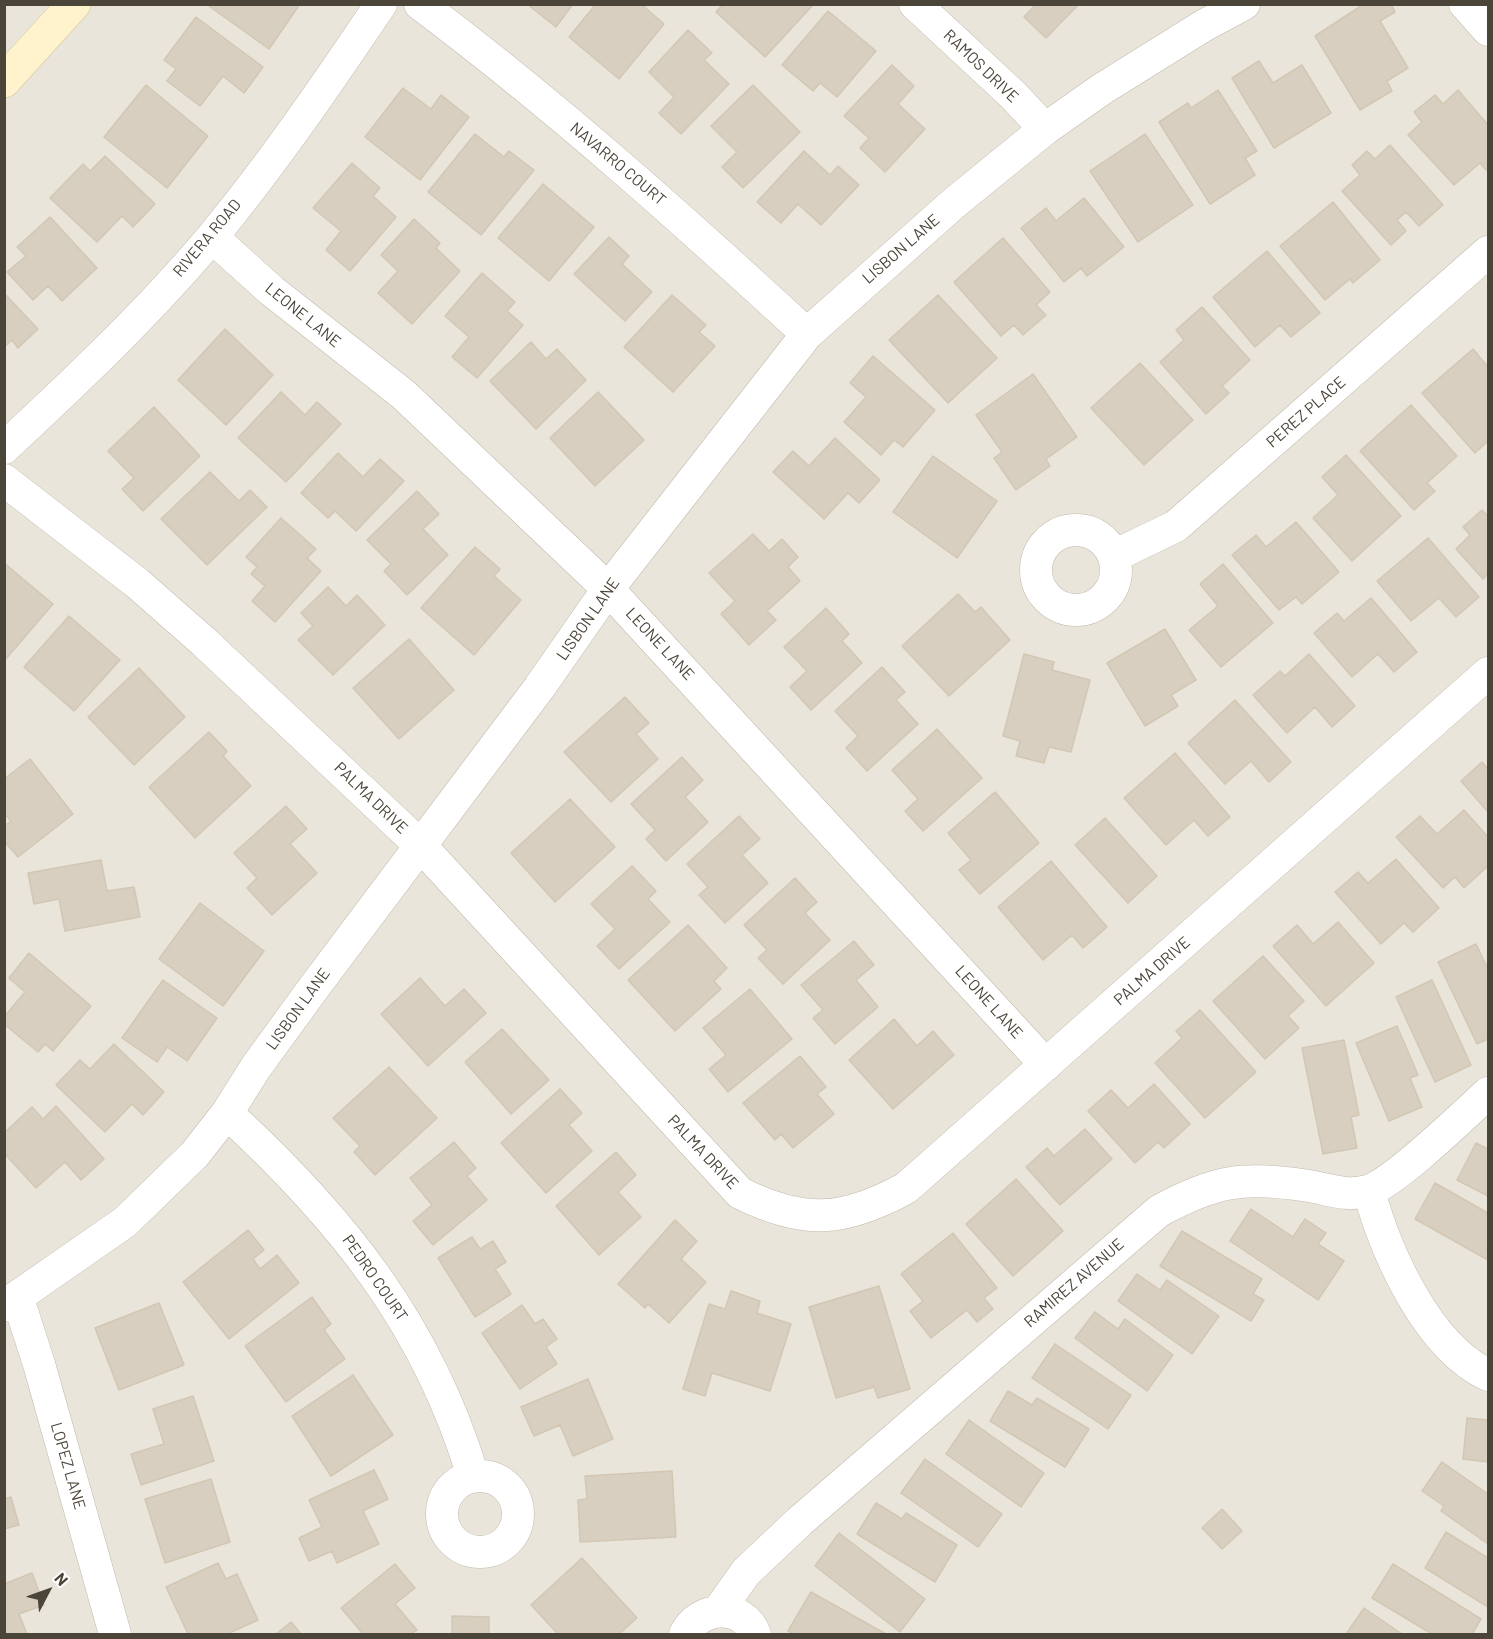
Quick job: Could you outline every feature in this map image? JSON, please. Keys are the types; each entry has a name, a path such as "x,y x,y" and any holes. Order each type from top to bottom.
{"street":[{"path":"4,81 74,4"},
{"name":"RIVERA ROAD","path":"4,447 116,343 212,237 311,107 381,4"},
{"name":"NAVARRO COURT","path":"420,4 499,64 679,216 807,334"},
{"name":"RAMOS DRIVE","path":"915,4 1012,94 1045,129"},
{"name":"LISBON LANE","path":"11,1302 124,1222 195,1154 227,1113 256,1067 539,688 608,589 807,334 954,203 1045,129 1102,89 1203,26 1244,4"},
{"path":"1465,4 1488,30"},
{"name":"LEONE LANE","path":"212,237 272,291 404,395 608,589 1046,1065"},
{"name":"PEREZ PLACE","path":"1114,556 1176,526 1488,252"},
{"name":"PALMA DRIVE","path":"4,480 137,584 203,641 420,845 740,1192 770,1208 808,1215 839,1215 873,1206 906,1188 1488,673"},
{"path":"1488,1093 1392,1177 1369,1191 1380,1232 1396,1266 1416,1299 1437,1330 1459,1354 1488,1375"},
{"name":"PEDRO COURT","path":"227,1113 311,1195 377,1276 434,1371 461,1438 473,1476"},
{"name":"RAMIREZ AVENUE","path":"685,1635 697,1619 719,1610 746,1572 800,1521 1159,1211 1194,1192 1231,1182 1264,1181 1345,1193 1369,1191"},
{"name":"LOPEZ LANE","path":"11,1302 42,1376 115,1635"},
{"path":"719,1610 732,1612 744,1619 755,1635"}],"shaded area":[{"path":"5,5 1488,5 1488,1634 5,1634"}],"building":[{"path":"206,4 300,4 269,49"},
{"path":"527,4 573,4 556,27"},
{"path":"596,4 641,4 664,24 619,79 569,37"},
{"path":"723,4 814,4 765,57 716,12"},
{"path":"1036,4 1079,4 1046,38 1024,17"},
{"path":"1364,4 1391,4 1395,12 1380,21 1408,68 1387,81 1392,91 1360,110 1315,36"},
{"path":"828,11 876,51 837,97 820,83 813,91 782,65"},
{"path":"196,17 263,67 244,93 223,76 200,106 167,81 176,69 164,60"},
{"path":"688,30 712,53 704,60 729,84 681,134 659,113 674,97 649,72"},
{"path":"1259,61 1273,83 1302,65 1331,113 1274,148 1232,78"},
{"path":"892,65 914,86 898,104 925,129 885,172 860,148 869,138 844,116"},
{"path":"146,85 208,136 167,188 104,137"},
{"path":"753,85 800,132 743,188 722,167 737,152 711,126"},
{"path":"403,88 431,109 441,95 469,117 420,180 365,137"},
{"path":"1218,90 1257,151 1245,158 1255,175 1210,204 1159,122 1188,103 1191,108"},
{"path":"1458,90 1488,125 1488,168 1486,170 1480,163 1454,185 1408,135 1422,122 1414,112 1435,95 1443,104"},
{"path":"475,134 504,157 509,151 534,170 481,235 428,192"},
{"path":"1145,134 1193,205 1138,242 1090,171"},
{"path":"1390,145 1443,205 1419,226 1406,212 1397,220 1406,231 1391,245 1342,191 1360,175 1352,165 1367,151 1375,159"},
{"path":"804,151 830,175 838,166 859,185 821,225 798,204 781,223 757,202"},
{"path":"105,156 155,204 133,227 122,216 97,242 50,198 83,164 90,171"},
{"path":"352,163 380,188 373,196 396,217 350,271 326,250 341,231 313,208"},
{"path":"543,184 594,227 549,281 498,238"},
{"path":"1084,198 1124,247 1087,276 1081,268 1064,282 1021,228 1046,208 1056,221"},
{"path":"1333,202 1380,260 1353,283 1350,279 1325,300 1280,246"},
{"path":"50,217 97,268 62,301 48,286 33,300 7,272 26,256 17,247"},
{"path":"414,219 440,243 436,248 460,271 412,324 378,293 398,271 381,255"},
{"path":"609,237 629,256 622,264 652,292 625,321 574,274"},
{"path":"1003,238 1050,292 1036,305 1046,315 1023,335 1014,325 1001,336 954,282"},
{"path":"1267,251 1320,313 1291,337 1280,325 1255,347 1213,297"},
{"path":"482,273 515,302 507,311 523,325 477,378 452,357 469,337 445,316"},
{"path":"4,293 38,329 18,348 12,340 4,347"},
{"path":"672,295 706,325 699,332 715,346 673,392 624,347"},
{"path":"938,295 997,358 948,403 889,340"},
{"path":"1202,307 1250,360 1222,386 1229,393 1206,414 1160,362 1184,340 1176,330"},
{"path":"225,329 273,375 226,425 178,380"},
{"path":"531,342 546,359 557,349 586,380 536,429 490,381"},
{"path":"1473,349 1488,367 1488,441 1475,453 1422,393"},
{"path":"873,356 935,410 903,447 894,440 881,455 844,422 866,397 850,383"},
{"path":"1140,363 1193,420 1144,465 1091,408"},
{"path":"1033,374 1077,437 1046,459 1050,466 1016,490 994,458 1002,452 976,415"},
{"path":"281,392 305,415 317,402 341,424 286,482 238,438"},
{"path":"598,392 644,440 595,486 550,438"},
{"path":"1411,405 1457,456 1427,483 1435,491 1414,510 1360,451"},
{"path":"154,407 200,456 143,511 122,489 134,478 108,451"},
{"path":"835,438 880,480 859,503 848,493 824,519 773,472 793,451 809,466"},
{"path":"338,453 363,477 380,459 404,481 356,531 335,511 328,518 301,493"},
{"path":"1346,455 1401,516 1352,561 1313,518 1338,495 1322,477"},
{"path":"933,456 997,501 957,558 893,512"},
{"path":"210,472 239,501 250,490 267,507 207,565 161,519"},
{"path":"417,491 439,514 423,529 448,555 407,595 384,571 391,564 367,540"},
{"path":"1482,510 1488,516 1488,574 1483,579 1456,549 1470,535 1463,527"},
{"path":"281,518 316,549 307,558 321,571 275,622 252,601 265,586 251,574 257,567 246,557"},
{"path":"1296,522 1339,572 1302,604 1296,597 1279,610 1232,555 1256,535 1266,547"},
{"path":"753,534 769,551 782,539 798,557 788,567 800,581 767,611 776,620 749,645 721,614 735,601 709,573"},
{"path":"1428,538 1479,597 1456,617 1439,598 1411,621 1377,581"},
{"path":"475,547 500,569 494,576 521,600 474,655 421,608"},
{"path":"4,563 53,604 5,660 4,659"},
{"path":"1223,564 1273,623 1221,667 1189,630 1218,606 1200,584"},
{"path":"328,587 346,606 357,595 385,625 333,675 298,640 313,626 301,613"},
{"path":"958,594 975,612 981,607 1010,640 949,696 902,646"},
{"path":"1371,598 1417,652 1394,672 1378,654 1352,677 1314,633 1337,613 1344,621"},
{"path":"826,608 849,634 842,641 862,663 811,710 790,687 807,671 784,647"},
{"path":"69,616 120,660 74,711 24,667"},
{"path":"1165,629 1196,680 1171,695 1178,706 1145,726 1107,663"},
{"path":"409,639 454,690 399,739 353,688"},
{"path":"1024,654 1054,662 1052,670 1090,680 1071,752 1049,747 1044,763 1016,756 1020,741 1003,736"},
{"path":"1309,654 1355,706 1332,727 1315,707 1287,733 1253,695 1280,671 1285,676"},
{"path":"882,667 905,692 896,700 918,724 867,771 846,748 858,736 835,711"},
{"path":"139,668 185,717 134,765 88,717"},
{"path":"625,697 649,723 636,734 658,759 611,802 564,752"},
{"path":"1235,700 1291,762 1269,782 1251,761 1225,784 1188,743"},
{"path":"937,729 982,778 923,831 905,811 918,799 892,770"},
{"path":"209,732 227,751 223,756 251,786 195,838 149,787"},
{"path":"1175,753 1230,817 1208,836 1194,820 1166,845 1124,798"},
{"path":"682,757 703,780 685,797 708,822 666,861 646,839 655,830 631,804"},
{"path":"30,759 73,814 18,857 4,841 4,826 11,821 4,813 4,779"},
{"path":"1482,762 1488,769 1488,812 1461,781"},
{"path":"995,792 1039,843 980,894 959,870 971,860 948,833"},
{"path":"570,799 615,847 555,902 511,853"},
{"path":"286,806 307,829 290,844 317,873 272,915 247,888 257,878 234,853"},
{"path":"1464,810 1488,837 1488,866 1464,888 1455,877 1443,888 1396,837 1420,816 1437,834"},
{"path":"739,816 760,839 742,855 768,883 725,923 699,895 708,887 687,864"},
{"path":"1105,818 1157,876 1128,903 1075,845"},
{"path":"1396,859 1439,908 1413,932 1404,923 1381,944 1335,892 1358,872 1368,883"},
{"path":"101,860 107,891 134,887 140,917 65,931 59,899 34,904 28,873"},
{"path":"1051,861 1107,927 1083,948 1072,935 1043,960 998,907"},
{"path":"632,866 656,891 648,899 670,922 619,969 597,946 615,929 591,904"},
{"path":"795,878 817,902 805,913 830,940 783,984 758,958 767,950 744,925"},
{"path":"200,903 264,951 223,1006 159,959"},
{"path":"1338,922 1374,963 1326,1006 1273,946 1297,925 1313,944"},
{"path":"688,925 727,968 714,981 721,989 675,1031 628,980"},
{"path":"854,941 874,965 856,980 878,1007 835,1044 813,1018 823,1010 801,985"},
{"path":"1476,944 1488,969 1488,1039 1477,1044 1438,962"},
{"path":"29,953 91,1006 53,1051 45,1044 38,1052 4,1024 4,1017 25,992 9,978"},
{"path":"1263,956 1304,1001 1288,1016 1299,1028 1265,1059 1213,1001"},
{"path":"420,978 445,1006 464,989 486,1013 428,1066 381,1014"},
{"path":"163,980 217,1018 187,1061 167,1047 157,1062 122,1038"},
{"path":"1432,980 1471,1065 1435,1082 1396,997"},
{"path":"750,989 792,1039 728,1092 709,1069 726,1055 703,1028"},
{"path":"1200,1010 1256,1072 1205,1118 1155,1063 1182,1038 1176,1031"},
{"path":"894,1019 917,1046 933,1031 954,1055 893,1109 849,1060"},
{"path":"1397,1026 1418,1075 1410,1078 1422,1107 1389,1121 1356,1043"},
{"path":"502,1029 549,1080 511,1114 465,1062"},
{"path":"1344,1040 1359,1115 1351,1117 1357,1148 1323,1154 1302,1048"},
{"path":"114,1044 164,1092 143,1115 132,1104 105,1132 56,1085 80,1060 90,1069"},
{"path":"800,1056 826,1087 817,1094 834,1114 793,1148 781,1134 775,1140 743,1103"},
{"path":"389,1067 437,1118 375,1175 354,1152 360,1146 333,1118"},
{"path":"1154,1084 1190,1124 1164,1148 1158,1142 1135,1163 1088,1111 1111,1090 1128,1108"},
{"path":"560,1089 582,1113 569,1125 592,1151 546,1193 501,1143"},
{"path":"56,1106 104,1159 81,1180 65,1162 36,1188 4,1153 4,1133 32,1107 43,1119"},
{"path":"1085,1129 1112,1159 1060,1205 1026,1167 1047,1148 1054,1156"},
{"path":"454,1142 476,1168 467,1176 487,1200 433,1245 413,1221 432,1205 410,1178"},
{"path":"1476,1143 1488,1149 1488,1196 1457,1180"},
{"path":"616,1152 636,1175 618,1192 641,1217 599,1255 556,1206"},
{"path":"1016,1179 1063,1231 1013,1276 966,1224"},
{"path":"1435,1183 1488,1213 1488,1260 1415,1219"},
{"path":"1251,1209 1293,1237 1305,1219 1326,1233 1318,1244 1344,1261 1318,1300 1230,1241"},
{"path":"675,1220 697,1241 681,1259 706,1282 669,1323 648,1304 645,1308 618,1284"},
{"path":"248,1230 264,1250 253,1259 260,1269 277,1255 299,1283 229,1339 183,1282"},
{"path":"1182,1231 1262,1279 1253,1294 1264,1300 1251,1321 1160,1266"},
{"path":"953,1233 997,1288 984,1298 993,1309 977,1322 967,1310 931,1338 910,1311 923,1301 901,1274"},
{"path":"472,1237 480,1249 493,1241 506,1262 495,1269 511,1294 475,1317 438,1258"},
{"path":"1137,1274 1160,1290 1167,1280 1219,1316 1192,1354 1118,1301"},
{"path":"879,1286 910,1389 878,1398 874,1387 836,1398 809,1307"},
{"path":"731,1291 760,1301 757,1313 791,1324 770,1391 712,1373 705,1396 683,1389 709,1304 725,1309"},
{"path":"312,1297 331,1324 324,1330 345,1359 286,1402 245,1346"},
{"path":"159,1303 184,1365 119,1390 95,1328"},
{"path":"522,1305 535,1324 543,1319 557,1339 546,1347 557,1364 520,1389 482,1333"},
{"path":"1095,1312 1118,1329 1125,1319 1173,1355 1147,1391 1075,1338"},
{"path":"1055,1344 1131,1395 1108,1429 1032,1378"},
{"path":"353,1375 393,1435 331,1476 292,1416"},
{"path":"588,1379 613,1439 573,1456 560,1425 534,1436 521,1407"},
{"path":"1008,1391 1032,1405 1037,1398 1089,1429 1065,1467 990,1421"},
{"path":"193,1396 214,1461 141,1485 131,1454 164,1444 153,1409"},
{"path":"1467,1418 1488,1420 1488,1462 1463,1459"},
{"path":"969,1420 1044,1473 1021,1507 946,1454"},
{"path":"925,1459 1002,1514 978,1547 901,1493"},
{"path":"1442,1462 1488,1494 1488,1544 1441,1511 1444,1506 1422,1491"},
{"path":"374,1470 388,1499 363,1511 379,1544 337,1563 332,1551 309,1561 299,1538 322,1527 309,1500"},
{"path":"672,1471 676,1537 580,1542 578,1500 587,1499 585,1476"},
{"path":"211,1479 230,1542 165,1563 145,1499"},
{"path":"11,1497 19,1525 4,1529 4,1499"},
{"path":"876,1503 902,1519 906,1513 957,1545 935,1582 857,1534"},
{"path":"1222,1509 1242,1531 1222,1549 1202,1528"},
{"path":"1446,1532 1488,1558 1488,1607 1425,1568"},
{"path":"839,1533 925,1599 900,1632 815,1566"},
{"path":"582,1558 637,1618 619,1634 558,1634 531,1605"},
{"path":"218,1563 226,1579 237,1574 258,1620 227,1634 188,1634 166,1587"},
{"path":"395,1564 415,1588 395,1604 417,1630 411,1634 363,1634 341,1608"},
{"path":"1393,1564 1481,1619 1472,1634 1432,1634 1372,1598"},
{"path":"32,1573 44,1605 19,1614 27,1634 4,1634 4,1584"},
{"path":"811,1592 886,1634 794,1634 788,1631"},
{"path":"1364,1608 1402,1634 1346,1634"},
{"path":"452,1616 489,1617 489,1634 452,1634"},
{"path":"291,1622 301,1634 276,1634"}]}
